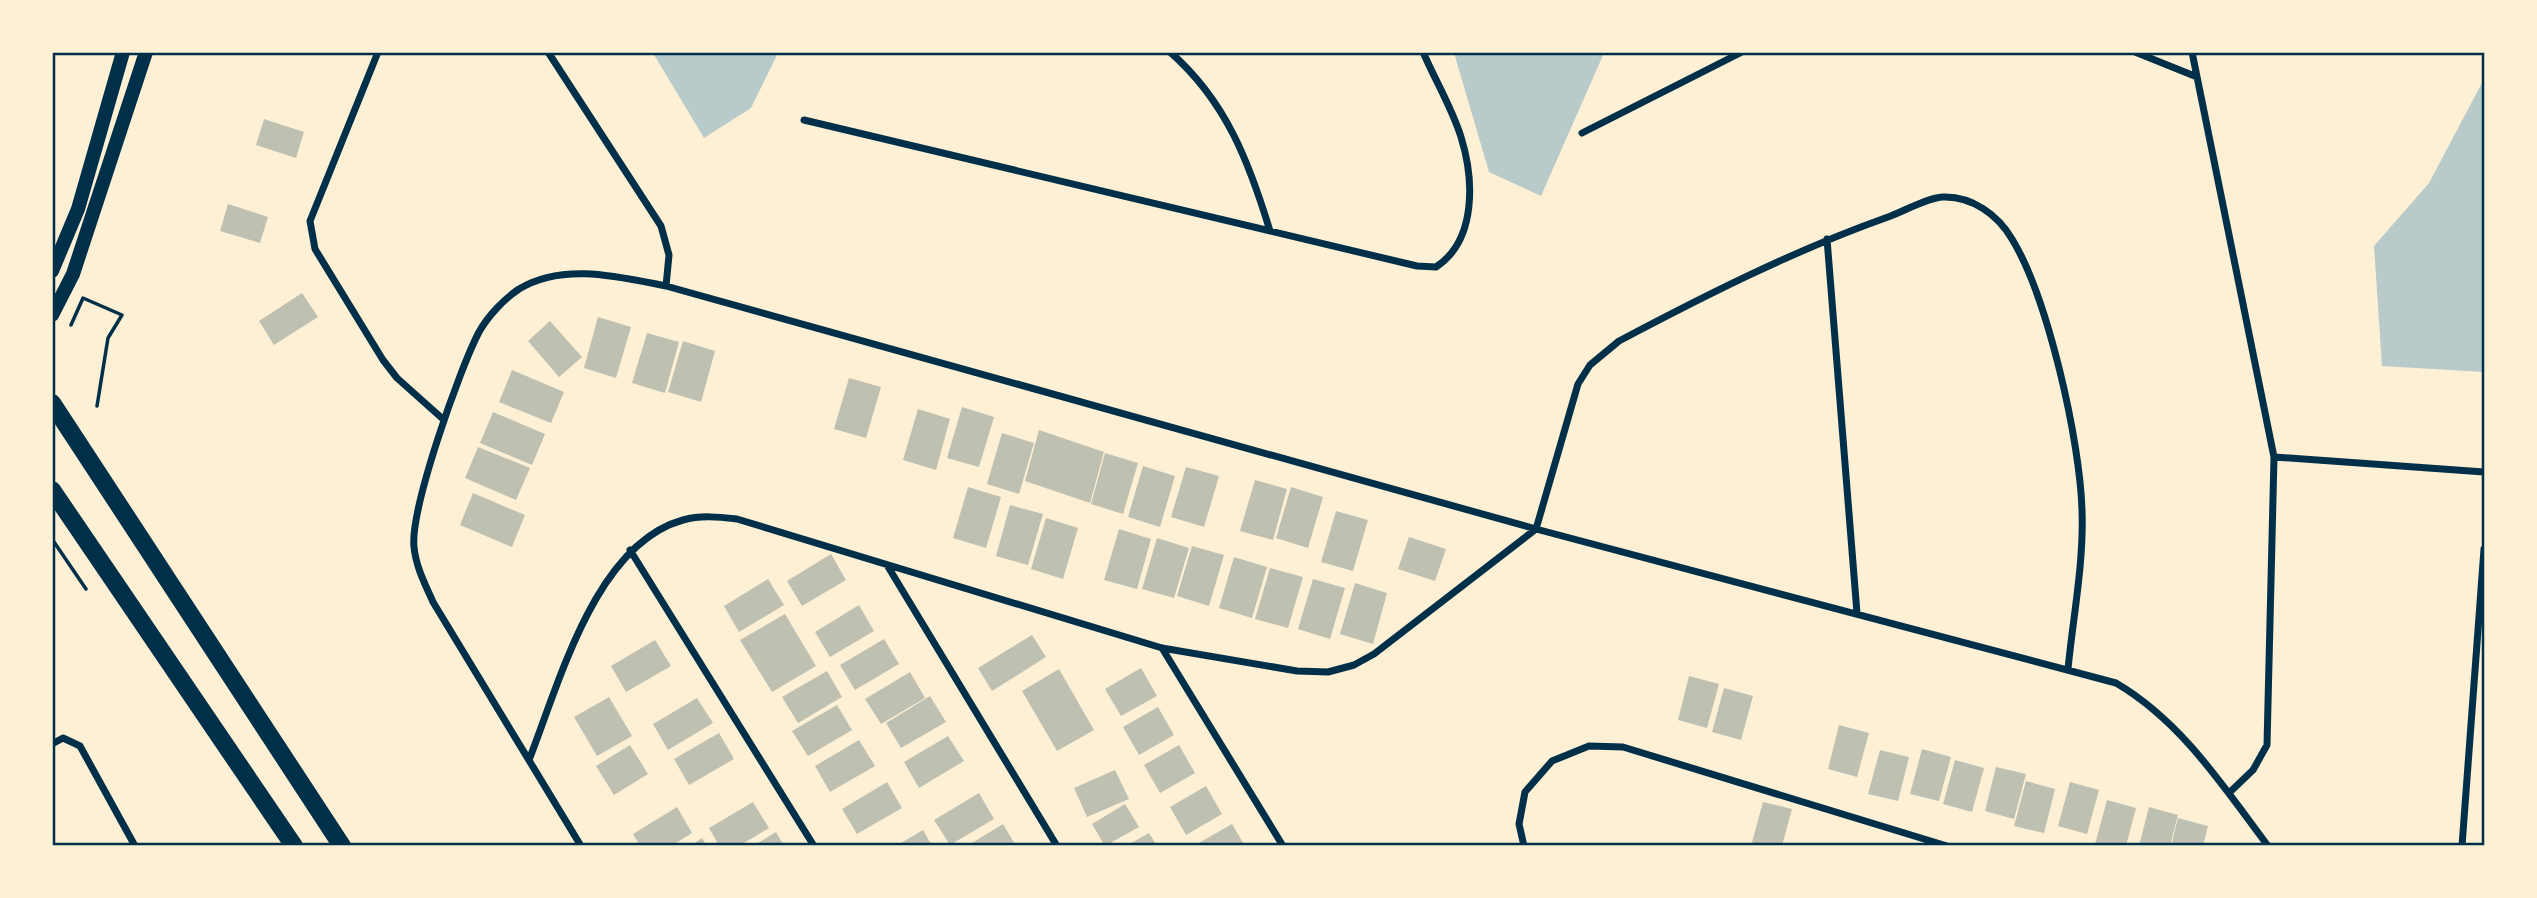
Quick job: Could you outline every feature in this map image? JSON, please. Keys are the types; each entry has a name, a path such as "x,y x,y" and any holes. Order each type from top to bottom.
{"highway":[{"path":"56,409 342,845"},
{"path":"52,490 294,845"}],"main road":[{"path":"52,271 78,209 123,52"},
{"path":"52,315 73,274 146,52"}],"street":[{"path":"378,52 310,221 310,236 314,249 383,360 397,378 444,420"},
{"path":"548,52 661,226 669,255 666,286"},
{"path":"1170,52 1219,108 1248,162 1270,231"},
{"path":"804,120 1417,267 1436,267 1456,248 1471,205 1461,138 1423,52"},
{"path":"1582,133 1742,52"},
{"path":"2134,52 2197,77"},
{"path":"2192,52 2274,457 2267,745 2253,770 2228,793"},
{"path":"529,760 578,636 602,589 630,550 682,520 709,516 737,519 1162,648 1297,671 1328,672 1354,665 1374,654 1536,529 1578,384 1590,365 1619,341 1671,313 1827,239 1942,197 1969,200 1994,215 2013,239 2035,293 2050,341 2075,449 2082,511 2068,669"},
{"path":"1827,239 1857,613"},
{"path":"581,845 433,602 419,573 413,545 417,515 444,420 479,332 495,310 520,289 549,278 587,273 666,286 1536,529 2116,683 2146,701 2172,724 2268,845"},
{"path":"2274,457 2484,472"},
{"path":"2462,845 2481,664 2484,549"},
{"path":"630,550 814,845"},
{"path":"887,564 1057,845"},
{"path":"1162,648 1283,845"},
{"path":"52,744 63,738 80,746 135,845"},
{"path":"1524,845 1519,824 1525,792 1552,761 1589,746 1623,747 1947,845"}],"path":[{"path":"71,325 83,299 122,315 108,338 97,406"},
{"path":"52,539 86,589"},
{"path":"52,547 61,552"}],"shaded area":[{"path":"653,53 778,53 751,108 704,138"},
{"path":"1454,53 1604,53 1541,196 1489,172"},
{"path":"2484,79 2484,372 2382,366 2374,246 2429,183"}],"building":[{"path":"264,119 304,132 296,158 256,145"},
{"path":"228,204 268,217 260,243 220,231"},
{"path":"302,293 318,317 274,345 259,321"},
{"path":"598,317 631,327 616,378 584,368"},
{"path":"550,321 582,357 559,377 528,341"},
{"path":"647,333 679,342 665,393 632,383"},
{"path":"683,341 715,351 701,402 668,392"},
{"path":"512,370 564,392 551,423 499,402"},
{"path":"849,378 881,387 866,438 834,429"},
{"path":"962,407 994,417 979,467 947,458"},
{"path":"918,409 950,419 936,470 903,460"},
{"path":"493,412 545,434 532,465 480,443"},
{"path":"1039,430 1104,452 1090,503 1025,481"},
{"path":"1002,433 1034,443 1019,494 987,484"},
{"path":"478,447 530,468 516,500 465,478"},
{"path":"1105,453 1138,463 1123,514 1091,504"},
{"path":"1143,466 1175,476 1160,527 1128,517"},
{"path":"1186,467 1219,476 1204,527 1171,517"},
{"path":"1255,480 1287,489 1273,540 1240,531"},
{"path":"968,487 1001,497 986,548 953,538"},
{"path":"1291,487 1323,497 1308,548 1276,538"},
{"path":"473,493 525,515 512,547 460,525"},
{"path":"1010,505 1043,514 1028,565 996,556"},
{"path":"1336,511 1368,520 1353,571 1321,562"},
{"path":"1046,518 1078,528 1063,579 1031,569"},
{"path":"1119,529 1151,539 1137,589 1104,580"},
{"path":"1409,537 1446,549 1435,581 1398,569"},
{"path":"1157,538 1189,548 1174,598 1142,589"},
{"path":"1192,546 1224,555 1209,606 1177,596"},
{"path":"831,554 846,580 802,606 787,581"},
{"path":"1234,557 1267,567 1252,618 1219,608"},
{"path":"1270,568 1303,577 1288,628 1255,619"},
{"path":"768,579 784,605 739,632 724,606"},
{"path":"1313,579 1345,588 1330,639 1298,629"},
{"path":"1355,583 1387,593 1373,644 1340,634"},
{"path":"859,605 874,631 830,657 815,632"},
{"path":"785,614 816,666 772,692 740,640"},
{"path":"1032,635 1046,657 992,691 978,668"},
{"path":"884,639 899,664 855,690 840,665"},
{"path":"655,640 671,666 626,692 611,666"},
{"path":"1141,668 1157,696 1121,716 1105,689"},
{"path":"1059,669 1094,730 1057,751 1022,691"},
{"path":"827,671 842,697 798,723 782,697"},
{"path":"910,672 925,698 881,724 865,699"},
{"path":"1689,676 1719,684 1707,728 1678,720"},
{"path":"1724,688 1753,696 1741,740 1712,732"},
{"path":"930,696 946,722 901,748 886,723"},
{"path":"609,697 632,736 597,756 574,717"},
{"path":"697,698 713,723 668,750 653,724"},
{"path":"837,705 852,730 808,756 792,731"},
{"path":"1158,707 1174,735 1139,755 1123,727"},
{"path":"1839,725 1869,733 1857,777 1828,769"},
{"path":"719,733 734,759 689,785 674,759"},
{"path":"948,736 964,761 919,788 904,762"},
{"path":"859,740 875,766 830,792 815,766"},
{"path":"630,745 648,774 614,795 596,766"},
{"path":"1179,745 1195,773 1160,793 1144,765"},
{"path":"1922,749 1951,757 1939,801 1910,794"},
{"path":"1880,750 1909,757 1898,801 1868,794"},
{"path":"1955,760 1984,768 1972,812 1943,804"},
{"path":"1996,767 2026,774 2014,819 1985,811"},
{"path":"1115,770 1129,799 1087,817 1074,788"},
{"path":"2026,781 2055,789 2044,833 2014,826"},
{"path":"887,782 902,808 857,834 842,809"},
{"path":"2070,782 2099,790 2087,834 2058,826"},
{"path":"1206,786 1222,814 1186,835 1170,807"},
{"path":"979,793 994,819 950,845 934,820"},
{"path":"2107,800 2136,808 2126,846 2095,844"},
{"path":"753,802 769,828 739,846 719,846 709,828"},
{"path":"1763,802 1792,809 1782,846 1751,846"},
{"path":"1125,804 1139,827 1105,846 1092,824"},
{"path":"677,807 692,833 671,846 640,846 633,834"},
{"path":"2149,807 2178,815 2170,846 2139,846"},
{"path":"2178,818 2208,826 2203,846 2171,846"},
{"path":"1003,824 1016,846 967,846"},
{"path":"1232,824 1245,846 1198,846 1197,844"},
{"path":"923,830 932,846 896,846"},
{"path":"776,832 784,846 753,846"},
{"path":"1149,833 1157,846 1126,846"},
{"path":"702,838 707,846 690,846"}]}
